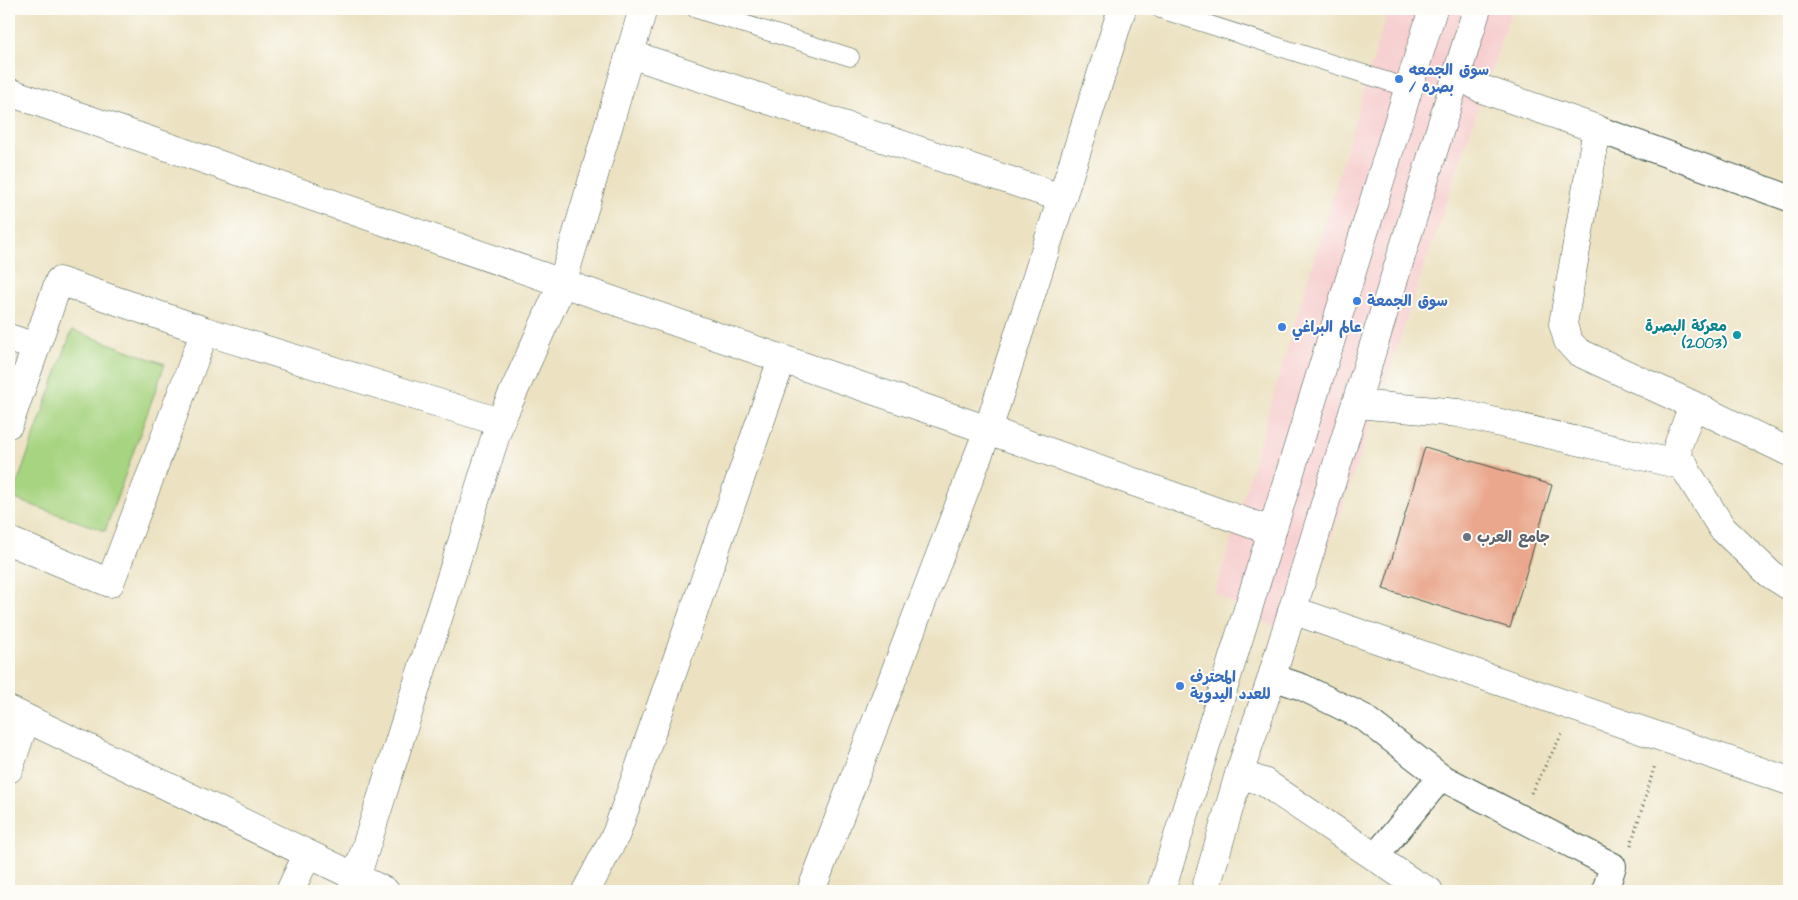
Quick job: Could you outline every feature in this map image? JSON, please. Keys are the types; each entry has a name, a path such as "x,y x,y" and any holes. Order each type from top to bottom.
{"street":[{"path":"356,878 500,422 562,284 643,9"},
{"path":"810,891 988,430 1122,9"},
{"path":"1161,891 1432,9"},
{"path":"1206,891 1239,774 1269,686 1477,9"},
{"path":"630,54 1062,198"},
{"path":"1457,74 1482,89 1789,198"},
{"path":"9,92 988,430 1272,531"},
{"path":"1597,129 1563,324 1568,340 1578,352 1789,452"},
{"path":"9,424 59,281 205,331 500,422"},
{"path":"9,541 110,583 205,331"},
{"path":"9,338 36,347"},
{"path":"586,891 616,834 782,359"},
{"path":"1356,404 1458,413 1685,466"},
{"path":"1693,405 1677,448 1680,459 1722,528 1770,574 1789,586"},
{"path":"1292,610 1789,781"},
{"path":"1269,686 1275,678 1302,687 1364,717 1441,777 1613,866 1605,891"},
{"path":"9,769 17,714 385,891"},
{"path":"1239,774 1264,782 1376,858 1429,891"},
{"path":"1376,858 1441,777"},
{"path":"290,891 307,855"}],"lane":[{"path":"696,9 850,57"},
{"path":"1160,9 1408,88"}],"path":[{"path":"1518,818 1577,707"},
{"path":"1613,866 1630,849 1663,737"}],"shaded area":[{"name":"سوق الجمعة","path":"1388,9 1512,9 1297,640 1215,593"}],"green space":[{"path":"72,330 165,364 105,531 12,498"}],"building":[{"name":"جامع العرب","path":"1425,447 1552,485 1510,628 1383,589"}],"place":[{"name":"سوق الجمعه / بصره","path":"1399,79"},
{"name":"سوق الجمعة","path":"1357,301"},
{"name":"عالم البراغي","path":"1282,327"},
{"name":"معركة البصرة (2003)","path":"1737,335"},
{"name":"جامع العرب","path":"1467,537"},
{"name":"المحترف للعدد اليدوية","path":"1180,686"}]}
